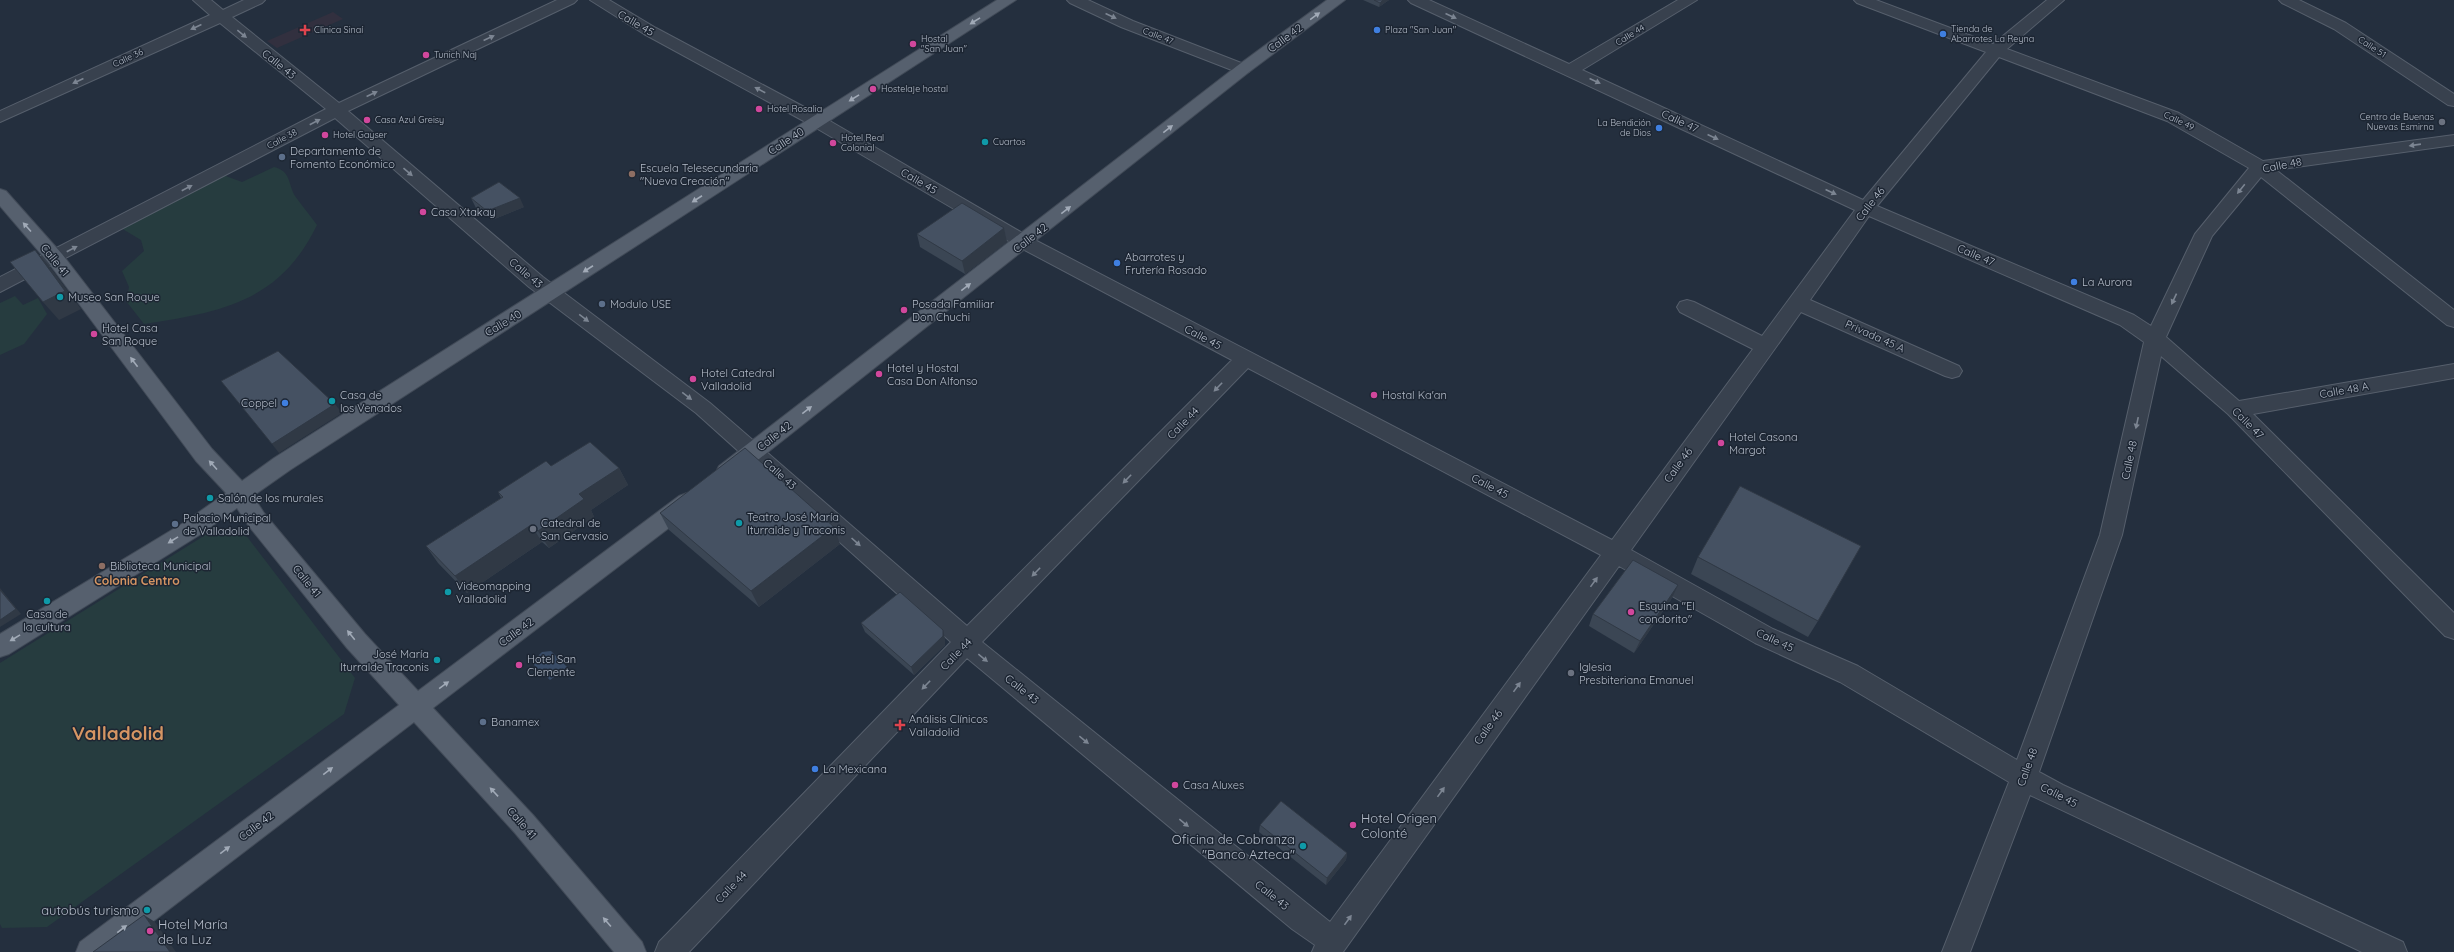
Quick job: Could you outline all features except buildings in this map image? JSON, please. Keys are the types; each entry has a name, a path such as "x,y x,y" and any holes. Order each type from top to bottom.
{"main road":[{"name":"Calle 40","path":"0,647 193,528 240,494 355,417 1008,0"},
{"name":"Calle 42","path":"90,952 415,706 572,591 1024,242 1243,69 1337,0"},
{"name":"Calle 41","path":"0,195 54,258 204,455 240,494 256,519 356,641 524,824 632,952"}],"street":[{"name":"Calle 43","path":"201,0 336,110 551,293 703,408 754,451 957,632 966,643 1296,914 1329,946"},
{"name":"Calle 36","path":"0,117 257,0"},
{"name":"Calle 38","path":"0,285 336,110 569,0"},
{"name":"Calle 45","path":"598,0 650,31 818,121 1024,242 1615,552 1764,636 1849,674 1978,752 2054,794 2393,952"},
{"name":"Calle 47","path":"1075,0 1127,24 1243,69"},
{"name":"Calle 47","path":"1416,0 1571,70 1866,208 2127,320 2155,338 2235,409 2454,629"},
{"name":"Calle 44","path":"1571,70 1689,0"},
{"name":"Calle 49","path":"1862,0 1997,49 2173,117 2260,167 2454,320"},
{"name":"Calle 46","path":"1329,946 1764,346 1866,208 1997,49 2056,0"},
{"name":"Calle 51","path":"2287,0 2340,26 2454,101"},
{"name":"Calle 48","path":"1956,952 2024,777 2111,535 2155,338 2204,234 2260,167 2454,140"},
{"name":"Privada 45 A","path":"1797,302 1952,371"},
{"path":"1687,307 1764,346"},
{"name":"Calle 44","path":"669,952 966,643 1245,359"},
{"name":"Calle 48 A","path":"2235,409 2454,371"}],"shaded area":[{"name":"Clinica Sinaí","path":"333,12 343,19 277,48 267,41"}],"green space":[{"path":"274,167 286,175 295,196 317,225 302,251 285,271 266,287 246,299 223,308 144,324 126,301 129,287 122,271 144,251 141,240 121,228 223,175 242,182"},
{"path":"15,296 23,305 38,298 47,314 24,344 0,355 0,303"},
{"path":"207,534 245,534 355,678 344,714 47,927 2,928 0,924 0,663"}],"water":[{"path":"551,651 567,667 550,680 534,665 535,659 542,652"}],"place":[{"name":"Clinica Sinaí","path":"305,30"},
{"name":"Plaza \"San Juan\"","path":"1377,30"},
{"name":"Tienda de Abarrotes La Reyna","path":"1943,34"},
{"name":"Hostal \"San Juan\"","path":"913,44"},
{"name":"Tunich Naj","path":"426,55"},
{"name":"Hostelaje hostal","path":"873,89"},
{"name":"Hotel Rosalia","path":"759,109"},
{"name":"Casa Azul Greisy","path":"367,120"},
{"name":"Centro de Buenas Nuevas Esmirna","path":"2442,122"},
{"name":"La Bendición de Dios","path":"1659,128"},
{"name":"Hotel Gayser","path":"325,135"},
{"name":"Cuartos","path":"985,142"},
{"name":"Hotel Real Colonial","path":"833,143"},
{"name":"Departamento de Fomento Económico","path":"282,157"},
{"name":"Escuela Telesecundaria \"Nueva Creación\"","path":"632,174"},
{"name":"Casa Xtakay","path":"423,212"},
{"name":"Abarrotes y Frutería Rosado","path":"1117,263"},
{"name":"La Aurora","path":"2074,282"},
{"name":"Museo San Roque","path":"60,297"},
{"name":"Modulo USE","path":"602,304"},
{"name":"Posada Familiar Don Chuchi","path":"904,310"},
{"name":"Hotel Casa San Roque","path":"94,334"},
{"name":"Hotel y Hostal Casa Don Alfonso","path":"879,374"},
{"name":"Hotel Catedral Valladolid","path":"693,379"},
{"name":"Hostal Ka'an","path":"1374,395"},
{"name":"Casa de los Venados","path":"332,401"},
{"name":"Coppel","path":"285,403"},
{"name":"Hotel Casona Margot","path":"1721,443"},
{"name":"Salón de los murales","path":"210,498"},
{"name":"Teatro José María Iturralde y Traconis","path":"739,523"},
{"name":"Palacio Municipal de Valladolid","path":"175,524"},
{"name":"Catedral de San Gervasio","path":"533,529"},
{"name":"Biblioteca Municipal","path":"102,566"},
{"name":"Videomapping Valladolid","path":"448,592"},
{"name":"Casa de la cultura","path":"47,601"},
{"name":"Esquina \"El condorito\"","path":"1631,612"},
{"name":"José María Iturralde Traconis","path":"437,660"},
{"name":"Hotel San Clemente","path":"519,665"},
{"name":"Iglesia Presbiteriana Emanuel","path":"1571,673"},
{"name":"Banamex","path":"483,722"},
{"name":"Análisis Clínicos Valladolid","path":"900,725"},
{"name":"La Mexicana","path":"815,769"},
{"name":"Casa Aluxes","path":"1175,785"},
{"name":"Hotel Origen Colonté","path":"1353,825"},
{"name":"Oficina de Cobranza \"Banco Azteca\"","path":"1303,846"},
{"name":"autobús turismo","path":"147,910"},
{"name":"Hotel María de la Luz","path":"150,931"}],"district":[{"name":"Colonia Centro","path":"137,581"},
{"name":"Valladolid","path":"118,733"}]}
